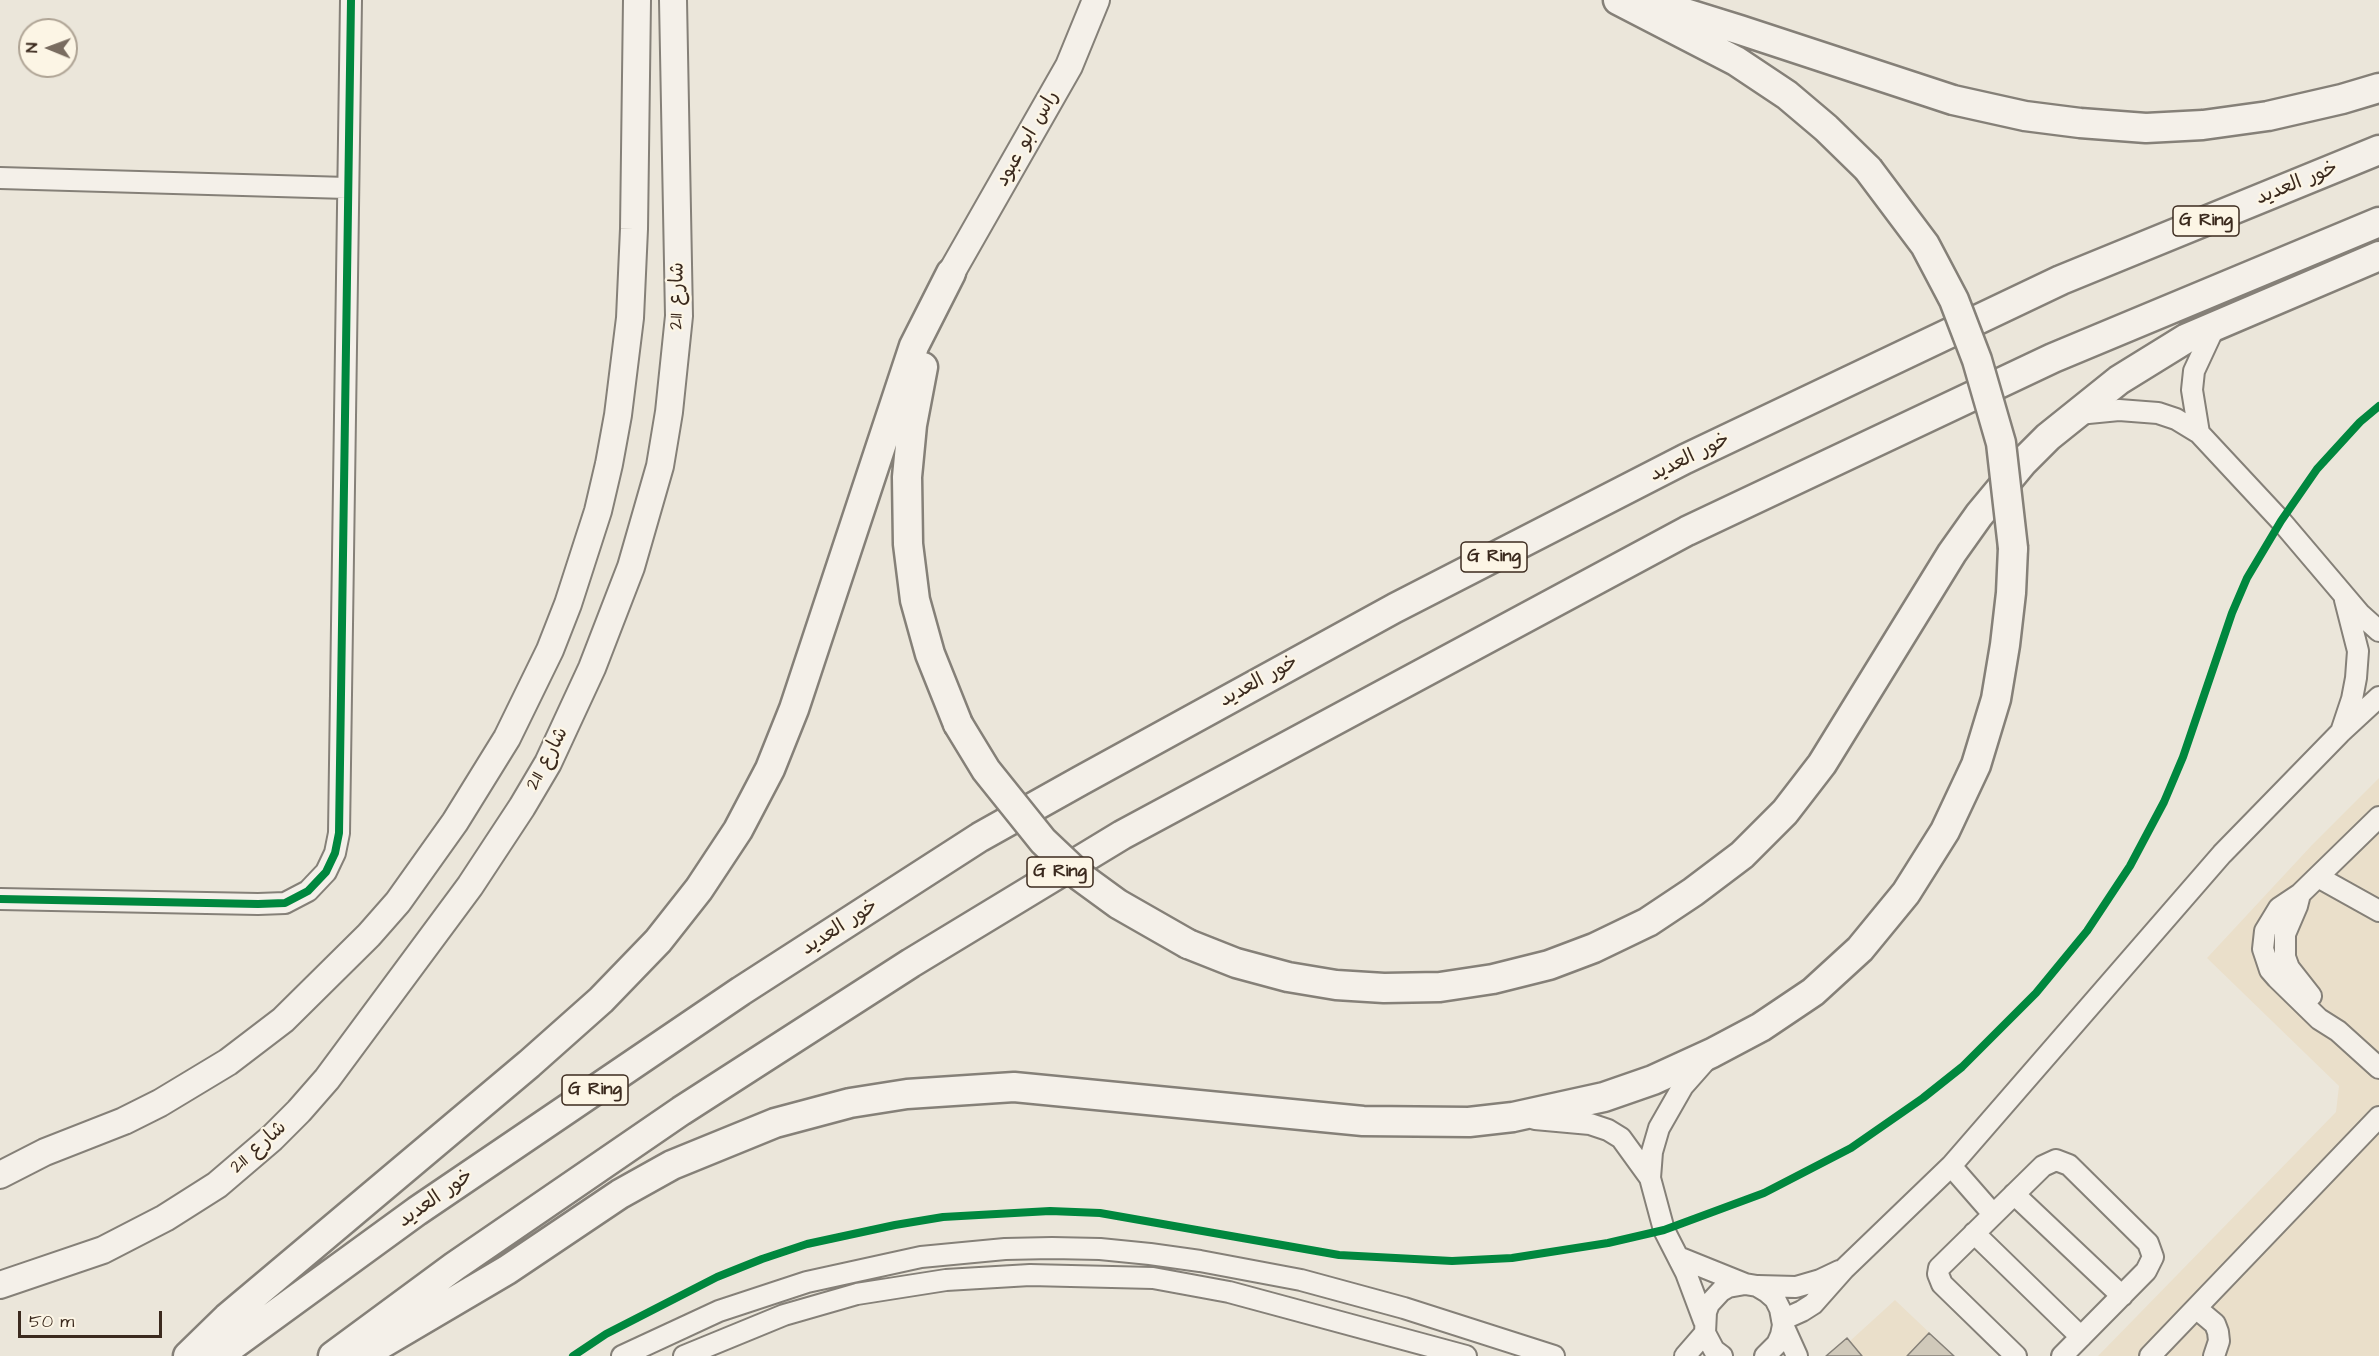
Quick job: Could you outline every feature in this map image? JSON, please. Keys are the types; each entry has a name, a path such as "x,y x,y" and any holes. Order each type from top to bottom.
{"highway":[{"path":"361,1356 507,1269 620,1194 672,1165 775,1123 849,1103 907,1094 1014,1087 1363,1120 1469,1122 1513,1117 1604,1097 1653,1080 1712,1053 1761,1027 1813,993 1860,948 1906,893 1945,831 1976,765 1995,699 2007,635 2013,548 2001,443 1977,360 1954,300 1925,245 1868,169 1826,128 1787,95 1736,61 1618,0"},
{"path":"1643,0 1953,100 2025,116 2080,123 2146,128 2203,125 2268,116 2379,88"},
{"name":"خور العديد","path":"218,1356 417,1211 731,998 980,837 1080,780 1395,608 1695,454 2061,280 2379,150"},
{"name":"G Ring","path":"333,1356 455,1266 681,1111 911,963 1122,835 1687,531 2053,358 2379,222"},
{"path":"951,273 922,371 912,425 907,477 908,522 915,600 930,654 958,724 986,770 1043,841 1118,904 1188,944 1236,963 1335,985 1384,988 1440,987 1493,979 1549,965 1594,948 1648,922 1693,892 1742,855 1785,812 1822,764 1918,606 1979,515 2023,462 2075,414 2154,357 2187,338 2379,256"},
{"path":"188,1356 227,1318 529,1064 601,1000 658,940 699,890 738,830 770,769 794,709 914,346 951,273"}],"main road":[{"path":"0,1175 45,1152 124,1121 160,1103 228,1062 283,1020 369,935 398,902 455,822 507,738 542,667 568,604 597,511 618,415 630,318 634,229 637,0"},
{"name":"شارع 211","path":"0,1285 103,1250 157,1222 217,1185 272,1138 327,1079 470,886 548,763 592,669 631,567 647,515 664,444 679,316 673,0"},
{"name":"راس ابو عبود","path":"951,273 1069,66 1096,0"}],"street":[{"path":"0,899 285,903 308,891 326,872 335,853 339,833 346,188 351,0"},
{"path":"0,178 346,188"},
{"path":"2199,434 2192,390 2194,372 2214,328"},
{"path":"2075,414 2119,410 2158,413 2176,419 2199,434 2281,521 2360,614 2379,631"},
{"path":"2340,733 2352,699 2358,651 2342,592"},
{"path":"1765,1356 1777,1344 1783,1323 1813,1304 1844,1269 1951,1166 2222,854 2340,733 2379,698"},
{"path":"2379,817 2300,894 2285,934 2285,957 2297,979 2325,1010 2338,1031 2379,1068"},
{"path":"2318,877 2379,911"},
{"path":"1712,1053 1683,1086 1659,1128 1652,1152 1650,1178 1664,1230 1678,1257 1714,1350 1722,1356"},
{"path":"1513,1117 1590,1124 1608,1130 1621,1138 1650,1178"},
{"path":"2150,1356 2379,1117"},
{"path":"2016,1356 1940,1280 1938,1274 1942,1263 2014,1194 2051,1161 2061,1160 2069,1165 2151,1247 2153,1257 2150,1267 2062,1356"},
{"path":"1951,1166 1993,1214"},
{"path":"2014,1194 2122,1296"},
{"path":"1974,1233 2081,1337"},
{"path":"622,1356 719,1311 807,1282 921,1257 1005,1249 1052,1248 1100,1249 1150,1254 1290,1278 1404,1308 1554,1356"},
{"path":"1678,1257 1751,1285 1775,1299 1797,1356"},
{"path":"1686,1356 1705,1327 1709,1304 1714,1297 1728,1287 1751,1285 1781,1288 1806,1285 1844,1269"},
{"path":"684,1356 784,1315 857,1294 946,1280 1030,1275 1153,1278 1284,1306 1466,1356"},
{"path":"2196,1308 2216,1324 2219,1341 2214,1356"}],"shaded area":[{"path":"2379,778 2379,1356 2098,1356 2336,1112 2339,1086 2207,958 2312,845"},
{"path":"1895,1300 1954,1356 1826,1356 1846,1338 1850,1341"}],"building":[{"path":"1929,1333 1954,1356 1907,1356"},
{"path":"1847,1338 1862,1356 1826,1356"}],"cycle path":[{"path":"0,899 285,903 308,891 326,872 335,853 339,833 351,0"},
{"path":"573,1356 606,1334 717,1277 762,1259 807,1244 943,1217 1050,1211 1100,1213 1339,1255 1452,1261 1512,1258 1608,1243 1664,1230 1764,1193 1851,1148 1923,1098 1962,1067 2036,993 2087,931 2130,866 2164,802 2183,757 2232,613 2247,578 2281,521 2317,469 2360,422 2379,406"}]}
